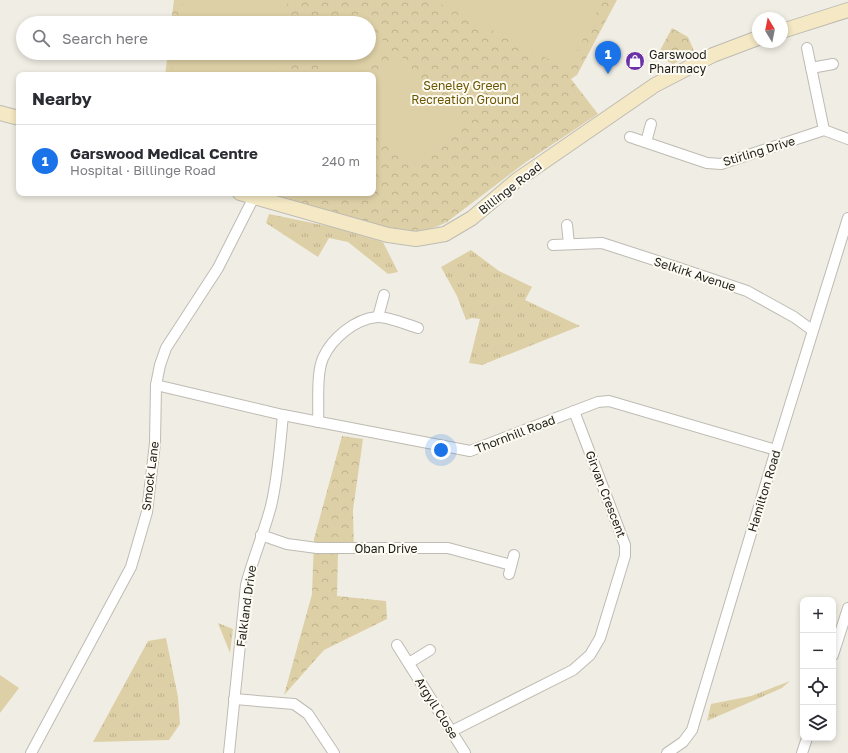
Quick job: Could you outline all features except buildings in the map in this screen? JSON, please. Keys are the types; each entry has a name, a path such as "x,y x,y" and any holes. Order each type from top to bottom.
{"main road":[{"path":"788,29 848,10"},
{"name":"Billinge Road","path":"250,196 388,235 416,239 444,234 472,218 516,180 655,85 713,55 752,40"},
{"path":"0,113 16,117"}],"street":[{"path":"807,48 824,130 848,139"},
{"path":"811,68 833,64"},
{"path":"646,142 651,124"},
{"name":"Stirling Drive","path":"630,136 706,163 721,164 824,130"},
{"name":"Smock Lane","path":"31,753 131,567 147,512 155,444 156,385 160,365 166,348 218,268 254,197"},
{"name":"Hamilton Road","path":"667,753 683,742 692,730 812,330 848,218"},
{"path":"568,225 569,244"},
{"name":"Selkirk Avenue","path":"553,245 602,243 747,291 794,317 812,330"},
{"path":"378,317 384,295"},
{"path":"318,422 322,359 329,347 347,328 363,320 378,317 418,328"},
{"name":"Thornhill Road","path":"156,385 283,415 470,451 598,402 609,401 776,450"},
{"name":"Girvan Crescent","path":"452,731 573,670 590,655 600,638 626,556 625,545 574,411"},
{"name":"Falkland Drive","path":"228,753 246,585 271,506 278,464 283,415"},
{"name":"Oban Drive","path":"261,535 287,544 317,548 448,548 511,564"},
{"path":"836,646 848,608"},
{"path":"838,640 848,642"},
{"name":"Argyll Close","path":"397,646 465,753"},
{"path":"409,663 430,650"},
{"path":"234,699 294,704 308,714 334,753"},
{"path":"802,753 806,741"}],"green space":[{"name":"Seneley Green Recreation Ground","path":"174,0 617,0 577,75 571,79 598,114 526,162 447,222 430,229 418,231 400,231 275,196 376,196 376,72 165,72 167,60 376,60 376,16 172,16"},
{"path":"183,0 288,0 285,16 180,16"},
{"path":"437,0 603,0 568,69 437,2"},
{"path":"672,28 688,37 695,53 673,64 657,56"},
{"path":"376,32 390,49 363,72 328,72 318,60 376,60"},
{"path":"398,53 460,123 412,166 376,125 376,72"},
{"path":"174,60 279,60 277,72 172,72"},
{"path":"269,214 332,227 383,242 398,272 388,274 348,242 329,238 318,257 266,223"},
{"path":"471,250 499,271 532,287 525,300 580,326 482,365 469,363 480,319 472,318 466,320 457,296 441,267"},
{"path":"342,436 363,439 353,510 354,551 338,552 337,596 386,601 387,619 324,650 284,695 312,594 314,539"},
{"path":"218,623 233,629 230,653"},
{"path":"166,638 178,697 180,724 169,740 93,742 148,641"},
{"path":"0,675 19,688 0,713"},
{"path":"790,681 782,688 707,721 711,704 751,696"}],"place":[{"name":"Garswood Pharmacy","path":"635,61"},
{"name":"Garswood Medical Centre","path":"608,74"}]}
